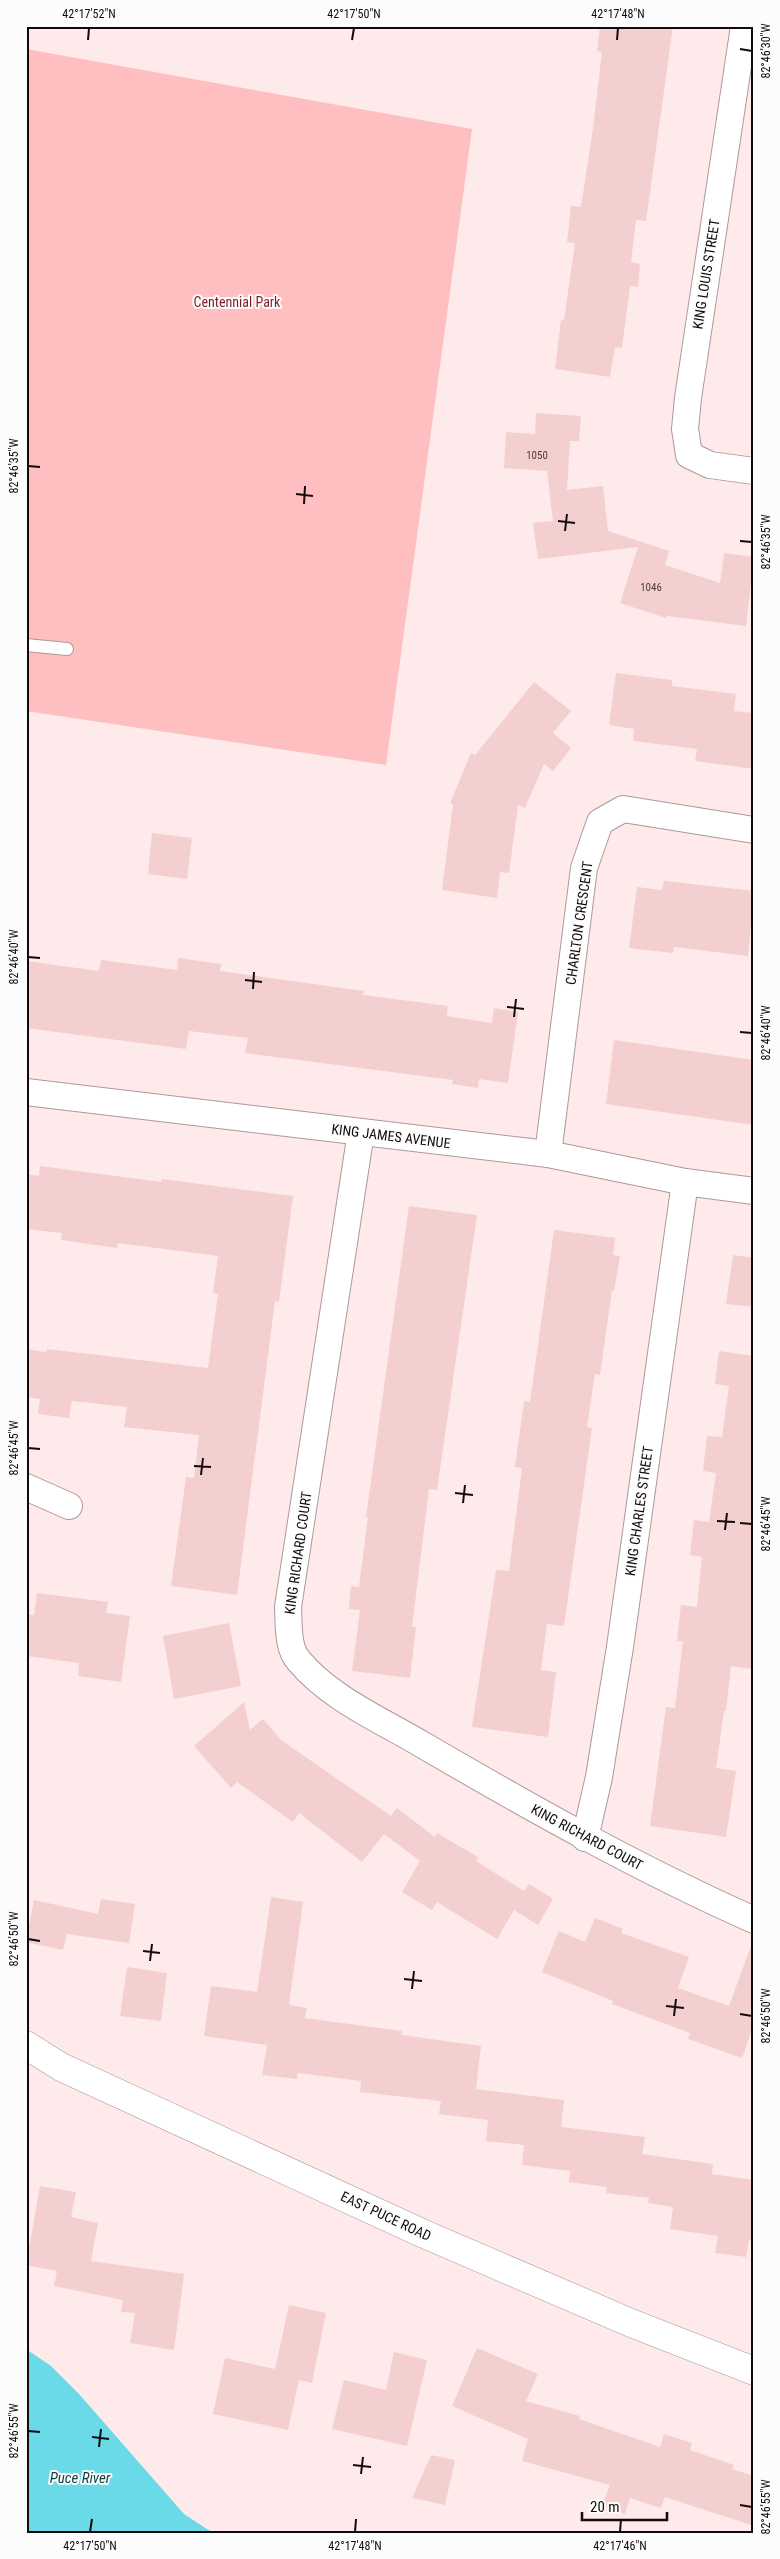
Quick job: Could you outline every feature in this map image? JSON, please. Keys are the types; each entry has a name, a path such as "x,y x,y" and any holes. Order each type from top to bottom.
{"main road":[{"name":"EAST PUCE ROAD","path":"26,2045 61,2067 424,2234 631,2323 754,2371"}],"street":[{"name":"KING LOUIS STREET","path":"744,26 688,398 686,429 689,455 710,465 754,471"},
{"name":"CHARLTON CRESCENT","path":"548,1154 584,868 600,822 623,809 754,830"},
{"name":"KING JAMES AVENUE","path":"26,1092 548,1154 685,1182 754,1191"},
{"name":"KING RICHARD COURT","path":"362,1132 288,1607 289,1634 297,1660 325,1688 584,1838 754,1920"},
{"name":"KING CHARLES STREET","path":"584,1838 599,1777 620,1647 685,1182"},
{"path":"26,1486 69,1506"}],"lane":[{"path":"26,645 67,648"}],"green space":[{"name":"Centennial Park","path":"26,49 472,129 386,765 26,711"}],"water":[{"name":"Puce River","path":"26,2349 51,2366 79,2394 184,2514 213,2533 26,2533"}],"building":[{"path":"600,26 673,26 646,221 636,220 631,262 640,264 638,287 630,286 622,348 615,347 610,377 555,369 561,320 564,320 575,243 567,242 571,206 581,207 593,128 602,52 597,51"},
{"path":"536,413 581,416 579,441 570,441 567,490 603,486 608,531 669,551 665,565 720,583 724,553 754,557 746,626 667,616 666,618 620,603 638,547 538,559 533,523 553,521 547,471 504,468 506,432 535,434"},
{"path":"616,673 672,680 672,686 736,694 734,711 754,713 754,769 695,761 697,749 633,741 634,729 609,725"},
{"path":"534,682 571,711 553,733 571,748 553,771 544,764 525,808 518,805 509,873 500,872 497,898 442,890 453,804 450,803 471,753 475,755"},
{"path":"152,833 192,838 187,879 148,874"},
{"path":"664,881 754,891 748,956 674,947 673,953 629,948 637,887 662,890"},
{"path":"178,958 221,964 220,971 364,991 363,995 448,1006 447,1016 492,1023 494,1008 518,1012 508,1083 479,1079 478,1088 452,1084 453,1080 245,1053 248,1038 189,1031 186,1049 26,1028 26,961 99,971 101,960 177,970"},
{"path":"614,1040 754,1060 754,1125 606,1104"},
{"path":"40,1166 161,1182 162,1179 293,1196 279,1302 275,1301 237,1595 171,1586 186,1477 194,1478 199,1435 124,1427 127,1407 72,1401 69,1418 38,1414 40,1399 26,1397 26,1349 46,1352 47,1349 208,1368 218,1294 213,1293 218,1256 118,1243 117,1248 61,1240 62,1233 26,1229 26,1174 39,1176"},
{"path":"409,1206 477,1215 437,1490 429,1489 412,1627 416,1627 410,1678 352,1671 360,1610 349,1609 351,1586 359,1587 368,1517 366,1517"},
{"path":"554,1230 615,1238 613,1255 620,1256 614,1291 612,1290 600,1375 595,1374 587,1427 592,1428 564,1626 547,1624 541,1670 556,1672 548,1737 472,1727 496,1570 509,1571 522,1468 515,1467 524,1401 530,1402"},
{"path":"733,1255 754,1258 754,1307 726,1304"},
{"path":"719,1351 754,1356 754,1654 752,1669 731,1666 726,1711 724,1711 716,1768 736,1771 726,1837 650,1826 666,1707 675,1708 683,1641 677,1641 681,1605 697,1607 702,1557 690,1555 694,1520 709,1522 716,1473 703,1471 707,1436 722,1437 729,1386 715,1384"},
{"path":"37,1593 108,1602 106,1613 130,1616 121,1682 78,1676 79,1663 26,1656 26,1614 34,1615"},
{"path":"229,1623 241,1686 174,1699 163,1636"},
{"path":"244,1702 250,1730 263,1719 281,1740 391,1816 397,1808 435,1837 437,1833 478,1857 476,1861 524,1891 529,1884 553,1899 538,1925 514,1910 497,1939 437,1902 432,1910 402,1892 420,1861 384,1834 362,1862 299,1813 293,1822 237,1782 231,1788 194,1746"},
{"path":"271,1897 303,1902 289,2005 307,2008 305,2018 402,2031 402,2035 481,2046 476,2089 564,2100 561,2127 645,2137 642,2154 713,2164 712,2174 754,2180 754,2241 749,2240 746,2257 715,2253 718,2236 670,2229 673,2207 648,2203 649,2198 606,2193 607,2187 569,2182 570,2171 522,2165 524,2145 486,2141 488,2120 439,2114 441,2101 360,2092 361,2081 298,2073 297,2079 262,2075 267,2045 204,2036 211,1986 257,1992"},
{"path":"101,1899 135,1904 129,1943 67,1934 63,1950 26,1942 34,1900 98,1914"},
{"path":"595,1918 623,1929 621,1933 689,1957 678,1988 729,2006 751,1946 754,1946 754,2024 742,2058 688,2039 690,2033 612,2004 613,2001 542,1972 559,1931 585,1942"},
{"path":"127,1967 167,1973 161,2021 120,2016"},
{"path":"40,2186 76,2192 71,2217 98,2223 91,2261 184,2274 174,2350 130,2343 135,2313 121,2312 123,2300 54,2286 57,2271 26,2265"},
{"path":"289,2305 326,2313 312,2383 299,2380 288,2430 213,2414 225,2358 275,2369"},
{"path":"477,2348 538,2374 526,2401 580,2416 579,2419 660,2447 664,2434 692,2443 690,2450 734,2465 732,2469 754,2476 754,2526 665,2497 661,2508 630,2498 625,2514 602,2506 610,2485 522,2461 528,2439 452,2406"},
{"path":"394,2352 427,2360 407,2446 332,2429 344,2380 386,2390"},
{"path":"431,2455 455,2460 445,2505 412,2498"}]}
